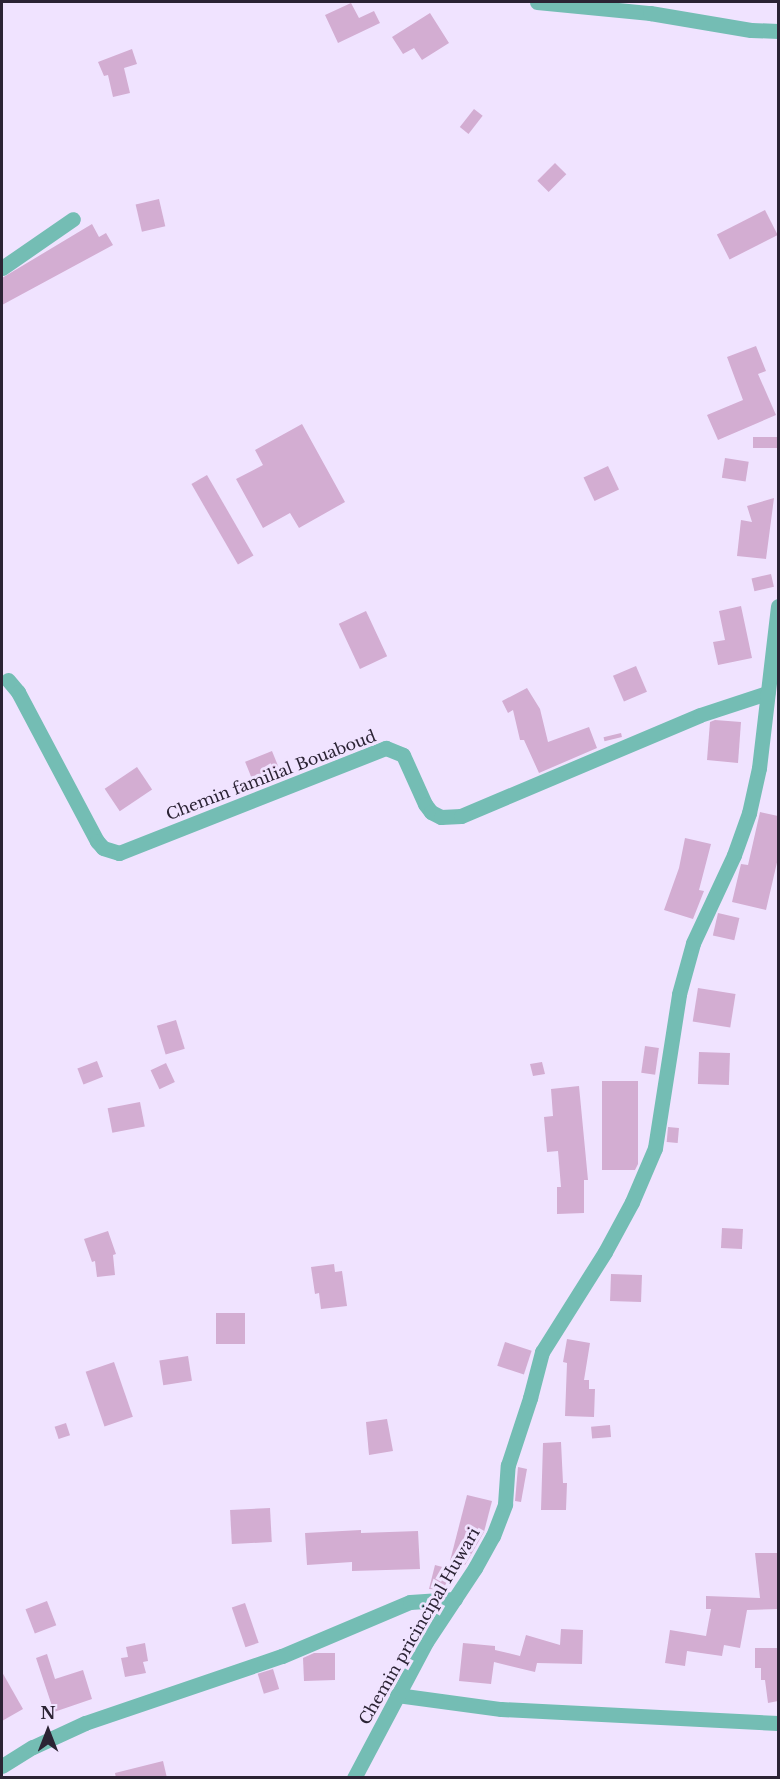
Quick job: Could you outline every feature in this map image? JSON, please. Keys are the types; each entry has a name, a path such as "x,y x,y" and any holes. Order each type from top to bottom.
{"street":[{"path":"537,2 650,13 751,30 778,31"},
{"path":"2,268 73,219"},
{"name":"Chemin pricincipal Huwari","path":"354,1778 426,1642 494,1536 505,1504 508,1465 542,1352 605,1252 632,1202 655,1148 679,994 693,943 734,855 748,813 759,768 778,606"},
{"name":"Chemin familial Bouaboud","path":"8,680 18,692 97,841 103,848 119,853 386,748 403,755 425,804 431,812 441,817 461,816 700,715 767,693"},
{"path":"2,1766 33,1747 85,1723 282,1656 410,1602 455,1599"},
{"path":"397,1695 501,1709 778,1723"}],"building":[{"path":"351,3 359,18 374,11 380,23 338,43 325,15"},
{"path":"430,13 449,43 422,60 414,48 403,54 392,37"},
{"path":"132,49 137,64 124,68 130,93 113,97 108,75 104,76 98,62"},
{"path":"474,109 483,116 469,134 460,127"},
{"path":"555,163 566,174 549,192 537,181"},
{"path":"159,199 165,226 142,232 136,204"},
{"path":"765,210 778,235 730,259 717,235"},
{"path":"92,224 99,237 106,233 113,245 2,305 2,278"},
{"path":"756,346 766,371 758,374 776,415 718,440 707,415 743,400 727,357"},
{"path":"302,424 345,502 299,528 290,513 263,528 236,479 263,465 255,450"},
{"path":"753,437 778,437 778,448 753,448"},
{"path":"725,458 749,462 746,482 722,478"},
{"path":"608,466 619,490 595,501 584,477"},
{"path":"207,475 254,556 238,565 191,484"},
{"path":"774,498 766,559 737,556 741,520 752,522 747,506"},
{"path":"771,574 774,587 754,591 752,578"},
{"path":"741,606 752,658 718,665 713,642 725,640 719,611"},
{"path":"366,611 387,656 360,669 339,624"},
{"path":"636,666 647,692 624,702 613,676"},
{"path":"527,688 540,709 548,742 589,727 597,748 539,773 524,740 520,740 513,710 508,713 502,701"},
{"path":"715,720 741,722 738,763 707,760 710,722"},
{"path":"621,733 622,737 605,741 604,737"},
{"path":"272,751 279,768 252,779 245,762"},
{"path":"137,767 152,789 120,811 105,789"},
{"path":"760,812 778,816 778,858 766,910 732,902 741,864 748,865"},
{"path":"685,838 711,844 699,890 704,891 693,919 664,910 679,868"},
{"path":"718,913 739,918 734,940 713,935"},
{"path":"698,988 736,994 730,1028 693,1022"},
{"path":"176,1020 185,1049 166,1055 157,1026"},
{"path":"645,1046 659,1048 655,1075 641,1073"},
{"path":"699,1052 730,1053 729,1085 698,1084"},
{"path":"97,1061 103,1077 83,1084 77,1069"},
{"path":"542,1062 545,1074 533,1076 530,1064"},
{"path":"166,1063 175,1082 159,1089 151,1070"},
{"path":"602,1081 638,1081 638,1164 635,1170 602,1170"},
{"path":"579,1086 588,1180 584,1180 584,1213 557,1214 557,1187 561,1187 558,1151 547,1152 544,1117 553,1116 551,1089"},
{"path":"140,1102 145,1127 112,1133 108,1108"},
{"path":"668,1127 679,1128 678,1143 667,1142"},
{"path":"722,1228 743,1229 742,1249 721,1248"},
{"path":"108,1231 116,1254 113,1255 115,1275 97,1277 95,1261 92,1262 84,1239"},
{"path":"334,1264 335,1272 342,1271 347,1306 321,1309 319,1293 315,1294 311,1267"},
{"path":"611,1274 642,1275 641,1302 610,1301"},
{"path":"216,1313 245,1313 245,1344 216,1344"},
{"path":"567,1339 590,1343 584,1380 589,1380 589,1389 595,1389 594,1417 565,1416 567,1363 563,1362"},
{"path":"505,1342 532,1351 524,1374 497,1366"},
{"path":"188,1356 192,1381 163,1385 159,1361"},
{"path":"114,1362 133,1417 105,1427 86,1372"},
{"path":"387,1419 393,1451 369,1455 366,1422"},
{"path":"66,1423 70,1435 59,1439 55,1427"},
{"path":"610,1425 611,1437 592,1439 591,1427"},
{"path":"561,1442 563,1483 567,1483 566,1510 541,1510 543,1443"},
{"path":"518,1467 527,1469 521,1502 515,1501"},
{"path":"467,1495 492,1501 484,1532 465,1565 450,1561"},
{"path":"270,1508 272,1542 232,1544 230,1510"},
{"path":"361,1530 361,1533 418,1531 420,1569 352,1571 352,1562 307,1565 305,1533"},
{"path":"755,1553 778,1553 778,1609 747,1610 740,1648 724,1645 722,1656 687,1651 685,1666 665,1663 670,1630 706,1636 711,1609 706,1609 706,1596 760,1598"},
{"path":"435,1565 457,1571 449,1590 429,1589"},
{"path":"47,1601 56,1625 35,1634 26,1609"},
{"path":"245,1603 259,1643 245,1647 232,1608"},
{"path":"561,1629 583,1630 582,1664 537,1663 535,1672 494,1662 491,1684 459,1681 463,1643 495,1646 495,1650 520,1656 526,1635 560,1645"},
{"path":"145,1643 148,1661 143,1662 146,1673 125,1677 121,1658 128,1657 126,1647"},
{"path":"755,1648 778,1648 778,1701 768,1703 765,1680 761,1680 761,1668 755,1668"},
{"path":"314,1653 335,1653 335,1680 304,1681 303,1658"},
{"path":"47,1654 55,1679 83,1670 92,1699 54,1712 36,1658"},
{"path":"273,1669 279,1689 264,1694 258,1674"},
{"path":"2,1672 23,1709 2,1721"},
{"path":"163,1761 167,1778 116,1778 115,1773"}]}
